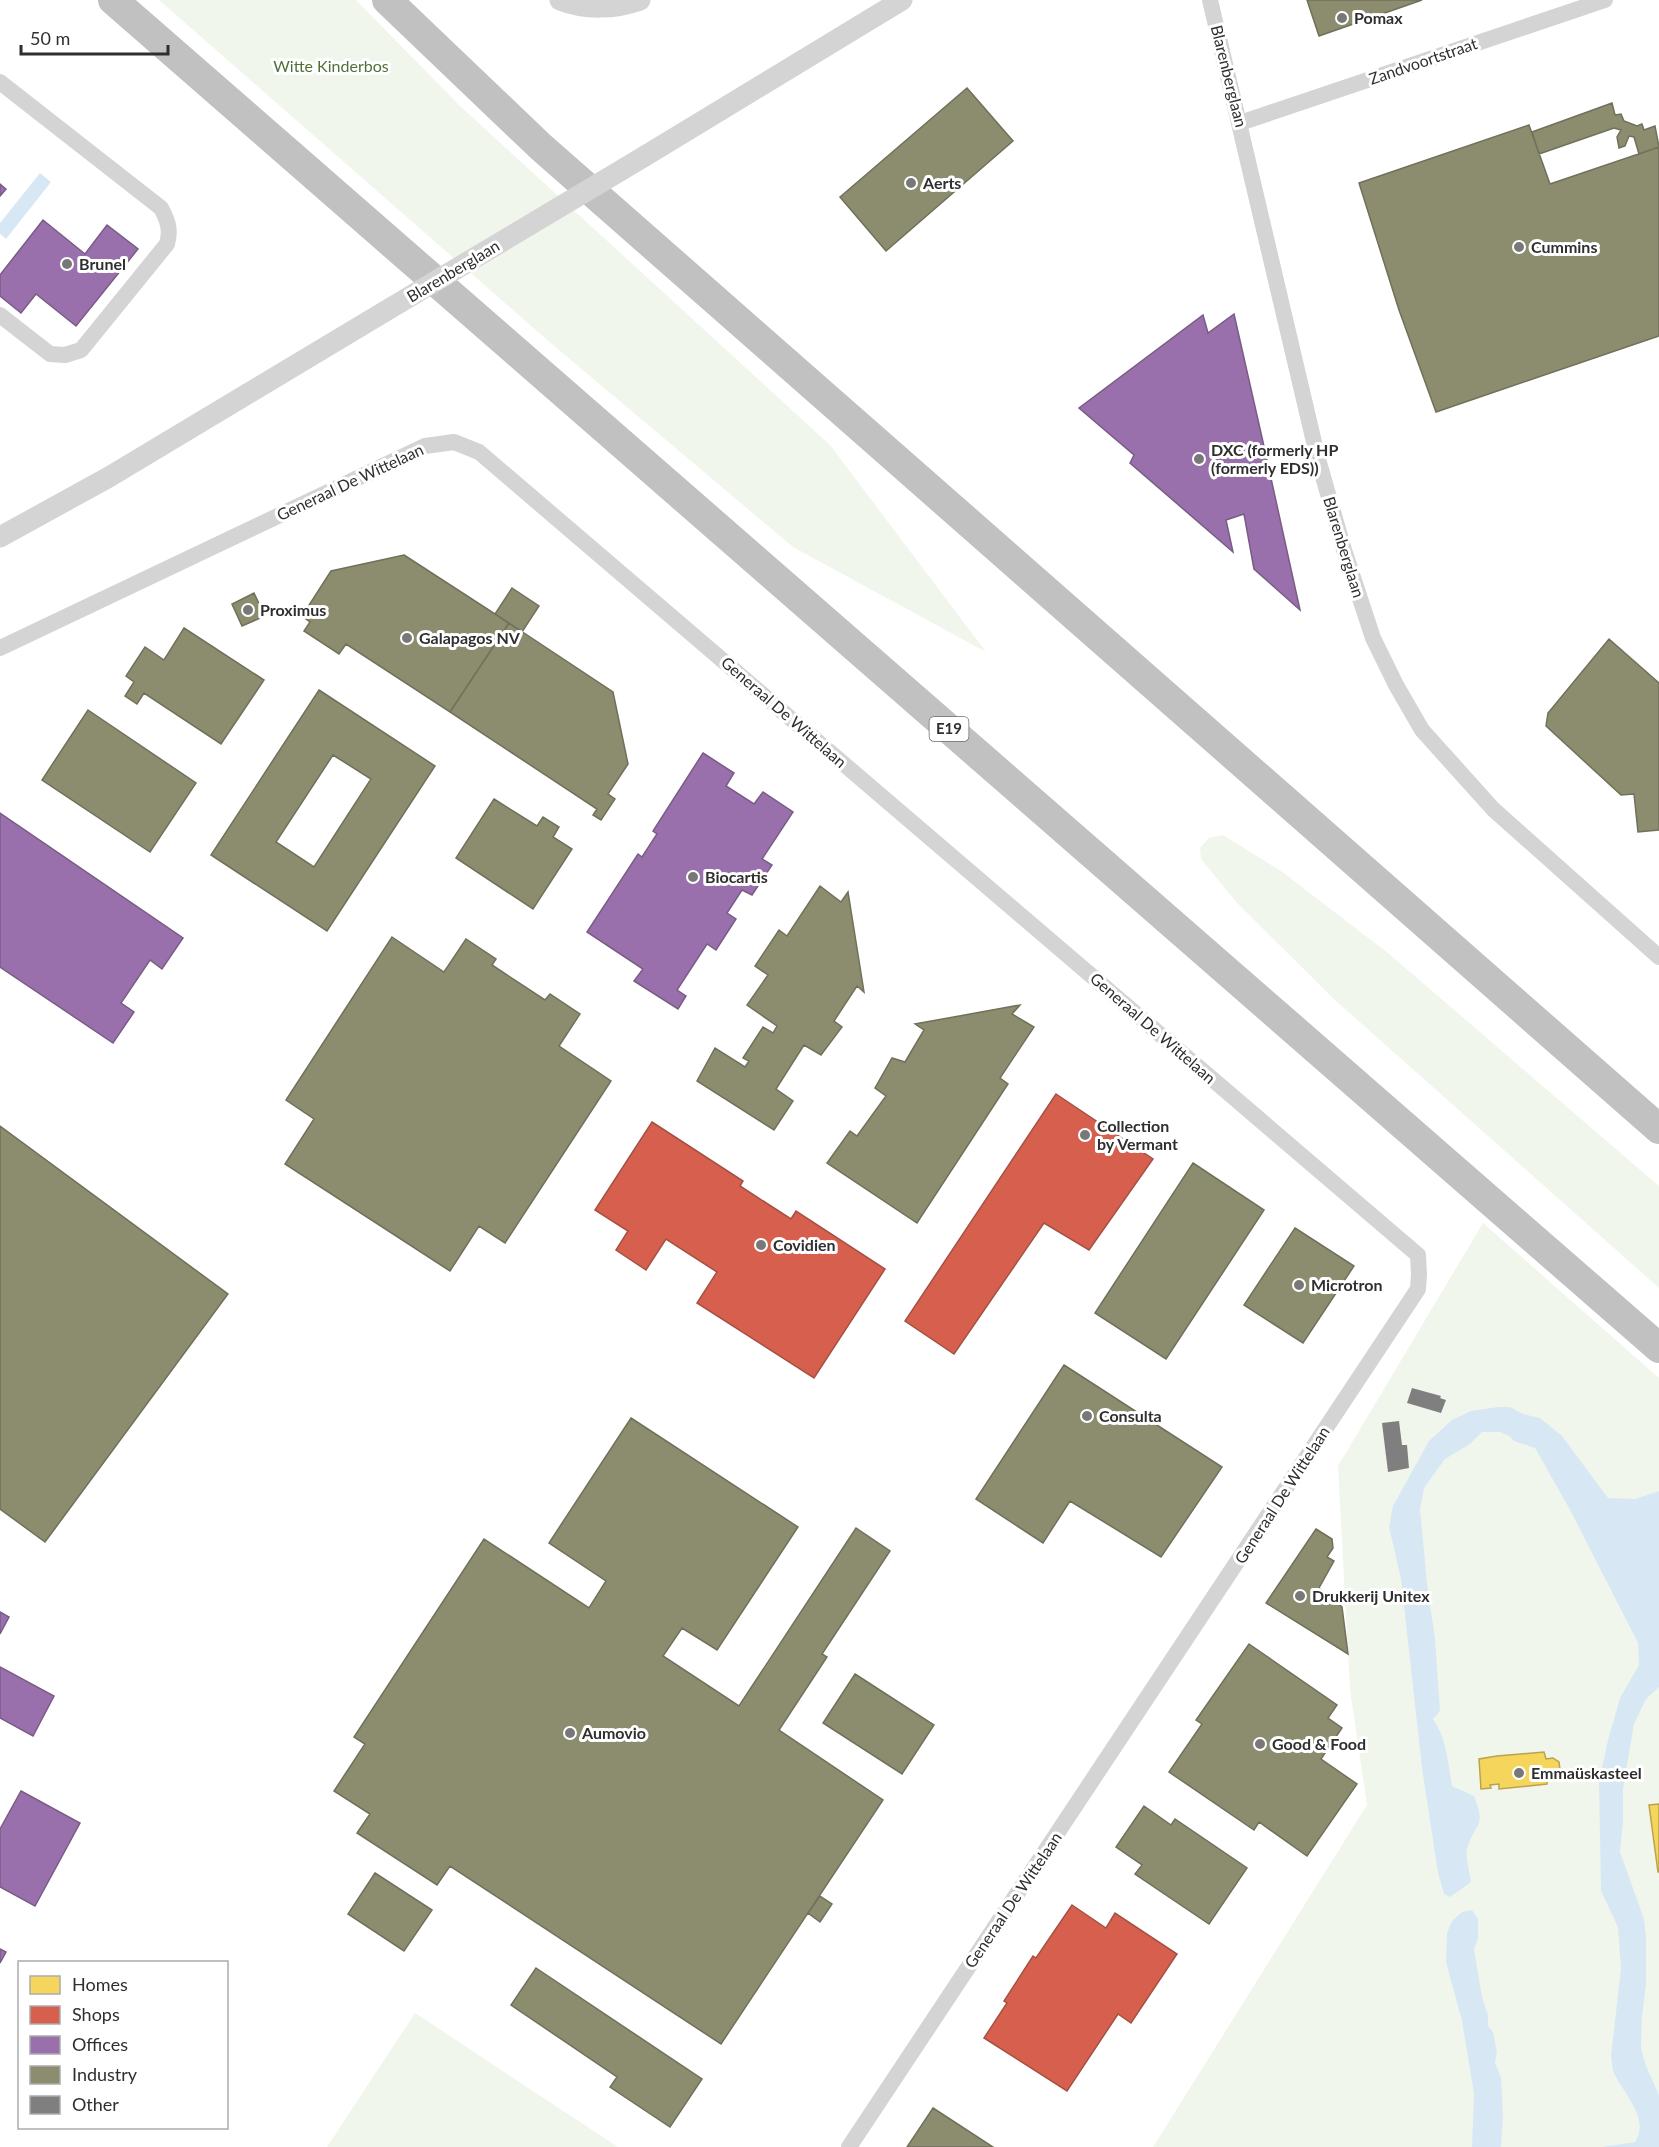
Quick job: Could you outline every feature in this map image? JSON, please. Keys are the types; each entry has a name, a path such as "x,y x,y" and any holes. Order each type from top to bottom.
{"highway":[{"name":"E19","path":"113,0 1659,1348"},
{"path":"387,0 541,147 1659,1129"}],"street":[{"path":"560,0 590,6 615,6 640,0"},
{"name":"Blarenberglaan","path":"0,537 109,477 902,0"},
{"name":"Blarenberglaan","path":"1210,0 1318,459 1344,550 1373,638 1422,730 1493,809 1659,957"},
{"name":"Zandvoortstraat","path":"1240,123 1605,0"},
{"path":"0,82 161,208 167,219 170,233 167,244 81,350 65,355 50,354 0,315"},
{"name":"Generaal De Wittelaan","path":"0,648 426,446 454,442 479,452 1418,1255 1418,1289 849,2147"}],"green space":[{"name":"Witte Kinderbos","path":"159,0 356,0 460,106 830,445 986,652 793,547 546,339"},
{"path":"1223,835 1281,871 1388,953 1659,1186 1659,1288 1336,1001 1238,904 1201,859 1200,848 1209,838"},
{"path":"1483,1223 1659,1378 1659,2147 1153,2147 1367,1805 1350,1690 1338,1466"},
{"path":"415,2013 618,2147 327,2147"}],"water":[{"path":"40,173 51,182 6,239 0,234 0,223"},
{"path":"1510,1407 1523,1414 1540,1418 1562,1436 1608,1498 1635,1499 1659,1491 1659,1687 1646,1699 1634,1724 1623,1789 1620,1852 1644,1919 1646,1985 1641,2048 1659,2095 1659,2147 1602,2147 1635,2142 1640,2124 1633,2106 1613,2071 1611,2056 1621,1968 1618,1927 1601,1891 1599,1782 1620,1698 1639,1665 1638,1643 1569,1508 1535,1448 1514,1441 1500,1432 1482,1432 1470,1444 1445,1459 1424,1488 1420,1509 1435,1639 1440,1711 1433,1719 1444,1743 1452,1786 1474,1796 1480,1814 1480,1820 1467,1849 1471,1882 1450,1897 1444,1894 1438,1873 1422,1768 1401,1579 1389,1527 1393,1506 1429,1441 1452,1420 1471,1411"},
{"path":"1472,1910 1478,1919 1478,1939 1474,1949 1482,1997 1488,2015 1488,2026 1493,2032 1497,2053 1495,2062 1501,2078 1503,2116 1501,2147 1472,2147 1474,2094 1462,2021 1446,1962 1447,1933 1452,1921 1462,1912"}],"building: Homes":[{"name":"Emmaüskasteel","path":"1544,1752 1546,1759 1553,1758 1559,1762 1560,1770 1555,1776 1548,1776 1547,1784 1499,1789 1499,1784 1481,1789 1479,1759"},
{"path":"1659,1804 1659,1872 1658,1872 1649,1805"}],"building: Shops":[{"path":"1056,1094 1153,1159 1089,1250 1044,1223 954,1354 905,1321"},
{"name":"Covidien","path":"652,1122 743,1181 740,1186 791,1219 796,1211 885,1269 814,1378 697,1303 717,1272 666,1239 646,1270 616,1250 628,1231 595,1210"},
{"path":"1072,1905 1106,1928 1115,1913 1177,1954 1131,2023 1118,2014 1067,2091 984,2038 1007,2003 1004,2001 1033,1956 1036,1958"}],"building: Offices":[{"path":"0,184 6,189 0,196"},
{"name":"Brunel","path":"43,220 85,254 107,225 138,249 76,326 36,294 21,313 0,296 0,275"},
{"name":"DXC (formerly HP (formerly EDS))","path":"1234,314 1300,610 1254,569 1244,514 1226,520 1233,552 1130,463 1134,455 1079,408 1203,315 1208,333"},
{"name":"Biocartis","path":"703,753 734,773 726,786 754,804 763,792 793,812 762,859 772,865 752,895 742,890 727,913 736,919 716,950 707,944 677,990 686,996 678,1009 634,981 643,969 587,932 638,854 642,857 657,834 653,831"},
{"path":"0,813 183,938 162,969 150,960 121,1003 134,1012 113,1043 0,967"},
{"path":"0,1612 9,1617 0,1634"},
{"path":"0,1667 54,1696 33,1736 0,1718"},
{"path":"21,1791 80,1823 35,1906 0,1887 0,1829"},
{"path":"0,1949 6,1952 0,1963"}],"building: Industry":[{"name":"Pomax","path":"1307,0 1422,0 1319,36"},
{"name":"Aerts","path":"967,88 1013,141 886,251 840,197"},
{"path":"1612,103 1615,115 1621,114 1624,121 1637,126 1642,124 1644,130 1655,126 1659,147 1639,154 1634,137 1629,136 1625,146 1619,148 1617,137 1621,130 1614,128 1539,154 1532,132"},
{"name":"Cummins","path":"1529,125 1550,184 1659,147 1659,336 1436,412 1399,310 1359,183"},
{"name":"Galapagos NV","path":"404,555 509,623 450,712 346,644 339,654 304,631 310,622 302,616 331,571"},
{"path":"512,588 539,606 522,632 495,614"},
{"name":"Proximus","path":"254,593 265,616 242,626 232,604"},
{"path":"509,623 613,692 628,764 608,794 615,799 601,820 593,815 597,809 450,712"},
{"path":"184,628 264,680 221,744 144,693 137,704 125,696 134,682 126,676 145,647 164,660"},
{"path":"1609,639 1659,683 1659,830 1638,832 1634,794 1621,795 1546,726 1548,713"},
{"path":"319,690 435,766 327,931 211,855","holes":["333,755 371,779 314,867 276,842"]},
{"path":"88,710 196,783 150,852 42,780"},
{"path":"494,799 537,826 543,817 559,827 553,837 572,849 533,909 456,858"},
{"path":"820,886 841,902 848,892 864,992 857,986 834,1021 842,1027 821,1055 804,1045 776,1089 793,1101 774,1130 697,1081 715,1048 745,1067 749,1061 743,1058 763,1027 773,1033 777,1026 747,1005 768,975 755,966 779,930 787,936"},
{"path":"392,937 444,972 466,939 496,959 492,965 545,1000 550,994 580,1014 559,1046 611,1081 505,1243 479,1226 450,1271 285,1164 314,1119 286,1100"},
{"path":"1020,1005 1012,1014 1034,1027 1000,1078 1008,1084 917,1223 827,1163 850,1131 857,1136 886,1096 875,1088 892,1058 905,1062 924,1030 915,1024"},
{"path":"0,1126 228,1294 45,1542 0,1509"},
{"path":"1193,1163 1264,1210 1166,1359 1095,1313"},
{"name":"Microtron","path":"1295,1228 1354,1266 1303,1343 1244,1305"},
{"name":"Consulta","path":"1064,1365 1222,1467 1161,1557 1070,1501 1043,1543 976,1499"},
{"name":"Aumovio","path":"631,1418 798,1527 717,1650 682,1628 663,1656 739,1706 856,1528 890,1551 822,1654 827,1657 779,1730 883,1800 721,2044 450,1866 437,1885 357,1833 370,1814 334,1791 365,1744 354,1737 484,1539 589,1608 606,1581 549,1543"},
{"name":"Drukkerij Unitex","path":"1316,1529 1332,1539 1333,1548 1327,1557 1334,1561 1319,1588 1342,1607 1348,1654 1266,1603"},
{"name":"Good & Food","path":"1249,1644 1337,1705 1328,1718 1342,1728 1321,1759 1357,1784 1307,1856 1259,1822 1254,1830 1169,1772 1202,1724 1196,1720"},
{"path":"855,1674 934,1725 902,1774 823,1723"},
{"path":"1144,1806 1171,1825 1175,1819 1247,1868 1209,1924 1135,1874 1142,1865 1116,1847"},
{"path":"375,1873 432,1910 404,1951 348,1914"},
{"path":"820,1896 832,1904 820,1922 808,1913"},
{"path":"536,1968 702,2079 670,2127 610,2087 617,2077 511,2005"},
{"path":"933,2108 993,2147 907,2147"}],"building: Other":[{"path":"1412,1388 1441,1396 1440,1398 1446,1400 1441,1413 1407,1403"},
{"path":"1399,1421 1402,1445 1407,1445 1409,1468 1388,1472 1382,1423"}],"place":[{"name":"Pomax","path":"1342,18"},
{"name":"Aerts","path":"911,183"},
{"name":"Cummins","path":"1519,247"},
{"name":"Brunel","path":"67,264"},
{"name":"DXC (formerly HP (formerly EDS))","path":"1199,459"},
{"name":"Proximus","path":"248,610"},
{"name":"Galapagos NV","path":"407,638"},
{"name":"Biocartis","path":"693,877"},
{"name":"Collection by Vermant","path":"1085,1135"},
{"name":"Covidien","path":"761,1245"},
{"name":"Microtron","path":"1299,1285"},
{"name":"Consulta","path":"1087,1416"},
{"name":"Drukkerij Unitex","path":"1300,1596"},
{"name":"Aumovio","path":"570,1733"},
{"name":"Good & Food","path":"1260,1744"},
{"name":"Emmaüskasteel","path":"1519,1773"}]}
